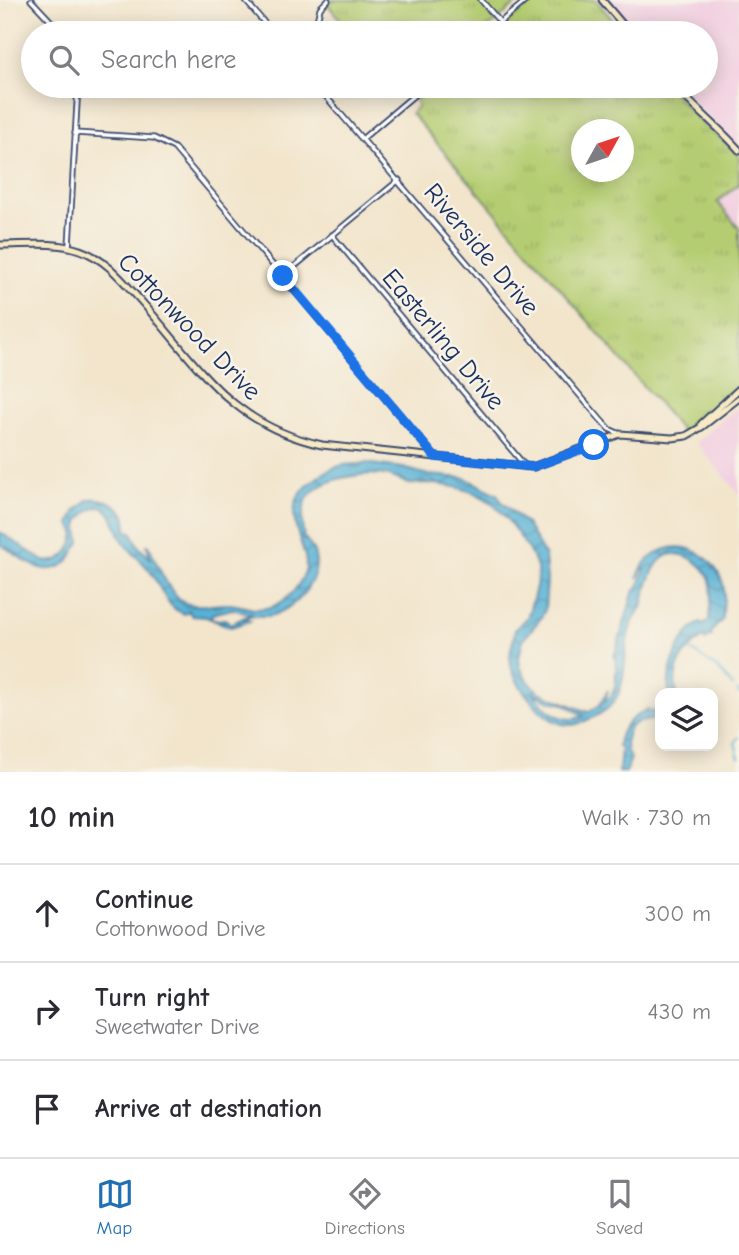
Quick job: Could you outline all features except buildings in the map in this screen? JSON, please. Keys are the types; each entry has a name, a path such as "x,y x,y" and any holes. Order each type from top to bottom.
{"street":[{"path":"31,0 51,21"},
{"path":"245,0 263,21"},
{"path":"317,21 320,8 328,0"},
{"path":"481,0 498,21"},
{"path":"502,21 527,0"},
{"path":"601,0 619,21"},
{"path":"69,247 77,98"},
{"name":"Riverside Drive","path":"327,98 600,419 620,434"},
{"path":"362,139 411,98"},
{"path":"686,98 739,150"},
{"path":"75,133 154,138 174,148 435,457"},
{"path":"283,276 399,180"},
{"name":"Easterling Drive","path":"332,235 527,467"},
{"name":"Cottonwood Drive","path":"0,245 50,244 91,254 114,271 222,394 256,421 294,438 322,445 527,467 547,464 620,434 679,438 698,429 738,394"}],"shaded area":[{"path":"607,0 739,0 739,146 690,98 718,98 718,21 625,21"},
{"path":"739,184 739,228 717,202"},
{"path":"739,406 739,494 696,442"}],"green space":[{"path":"333,0 521,0 496,21 342,21 327,4"},
{"path":"535,0 596,0 614,21 510,21"},
{"path":"419,98 678,98 696,118 739,154 739,184 717,202 739,228 739,387 691,431 684,434 411,113 418,106 415,101"}],"water":[{"path":"364,463 403,468 429,475 465,478 497,494 527,525 545,556 545,610 523,640 520,667 539,692 588,712 599,706 608,690 605,702 613,693 616,681 614,657 633,593 645,569 642,569 638,578 639,574 643,567 651,557 677,547 687,548 704,557 717,572 723,586 723,619 711,632 712,636 707,637 706,641 704,638 697,642 685,654 677,669 676,688 669,688 672,664 686,635 700,623 703,625 709,620 711,591 708,575 692,559 678,554 664,557 652,574 642,608 630,630 619,694 604,711 580,723 567,725 550,719 536,707 512,671 510,657 514,631 527,617 535,592 537,569 532,556 521,538 491,502 464,489 424,483 409,484 376,474 342,478 321,486 307,499 303,514 304,540 306,539 312,548 315,558 315,569 307,589 292,605 282,611 269,616 247,617 243,619 250,621 231,627 206,617 192,616 189,611 185,614 172,607 153,575 123,541 113,517 101,506 81,519 78,526 80,543 68,561 59,567 50,569 33,565 0,544 0,532 44,561 62,558 72,544 75,532 70,524 75,512 89,499 104,500 122,510 127,523 126,530 132,532 139,547 150,558 149,545 166,582 180,600 197,605 231,604 254,609 266,608 281,602 293,592 305,571 306,562 295,520 298,497 319,476 343,465","holes":["232,609 251,614 231,624 225,619 211,618 212,614","534,693 564,704 584,716 569,719 556,715"]},
{"path":"648,709 646,712 655,711 655,719 634,724 628,731 627,751 631,758 626,772 619,772 619,740 624,728 637,715"}],"waterway":[{"path":"688,648 717,668 733,686"},
{"path":"739,737 735,743 739,758"}],"route":[{"path":"283,276 435,457 538,467 594,445"}]}
